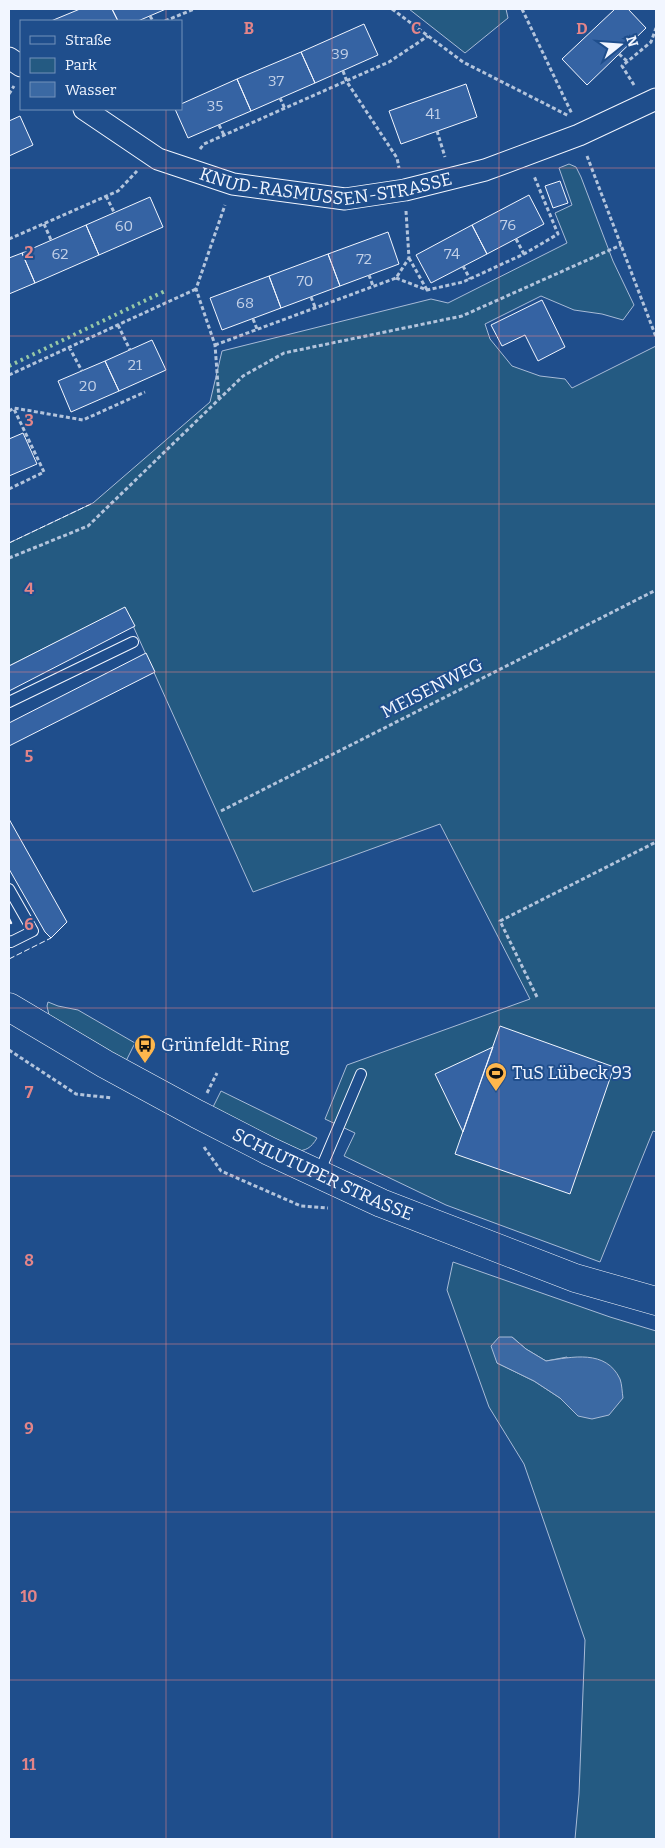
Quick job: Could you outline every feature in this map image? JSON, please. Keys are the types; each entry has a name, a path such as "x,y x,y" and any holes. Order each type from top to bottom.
{"main road":[{"name":"SCHLUTUPER STRASSE","path":"9,1007 105,1064 196,1114 269,1151 381,1203 566,1274 656,1301"}],"street":[{"path":"9,58 18,75"},
{"name":"KNUD-RASMUSSEN-STRASSE","path":"85,110 158,159 233,184 345,199 405,190 485,170 582,142 656,99"}],"lane":[{"path":"9,702 133,642"},
{"path":"9,889 33,931 11,942 9,941"},
{"path":"318,1174 361,1074"}],"path":[{"path":"167,20 194,9"},
{"path":"392,9 463,62 574,118 522,9"},
{"path":"150,16 152,20"},
{"path":"637,89 622,66 651,42 656,28"},
{"path":"194,154 204,144 389,62 428,36"},
{"path":"619,54 628,62"},
{"path":"343,71 347,82 397,158 400,171"},
{"path":"9,94 18,75"},
{"path":"280,98 285,109"},
{"path":"219,124 224,135"},
{"path":"437,131 446,161"},
{"path":"582,142 656,336"},
{"path":"9,239 118,191 140,167"},
{"path":"396,278 427,290 463,282 524,254 558,234 531,170"},
{"path":"106,196 114,212"},
{"path":"219,399 215,345 196,289 227,201"},
{"path":"405,202 409,258 427,290"},
{"path":"44,224 51,240"},
{"path":"516,239 524,254"},
{"path":"9,558 88,526 243,376 284,353 462,316 621,245"},
{"path":"215,345 396,278 409,258"},
{"path":"463,266 470,279"},
{"path":"369,275 373,286"},
{"path":"9,375 196,289"},
{"path":"311,297 315,308"},
{"path":"253,319 257,329"},
{"path":"118,325 130,350"},
{"path":"69,347 82,371"},
{"path":"9,411 14,408 83,420 145,392"},
{"path":"9,489 44,472 14,408"},
{"name":"MEISENWEG","path":"221,811 656,590"},
{"path":"536,997 500,921 656,842"}],"green space":[{"path":"409,9 506,9 508,18 465,53"},
{"path":"569,164 576,167 581,177 613,261 634,305 623,320 602,314 574,310 541,296 485,324 490,339 512,366 540,376 565,379 572,388 656,346 656,1132 653,1131 600,1262 446,1205 344,1156 355,1133 325,1119 347,1065 530,999 440,824 253,892 125,608 9,666 9,543 93,503 210,402 222,351 431,299 448,303 567,243 555,213 572,205 559,168"},
{"path":"48,1002 78,1010 135,1043 126,1061 49,1015"},
{"path":"221,1091 317,1138 308,1148 295,1151 212,1109"},
{"path":"453,1262 610,1317 656,1331 656,1839 575,1839 579,1794 585,1640 524,1464 489,1407 447,1290","holes":["512,1337 526,1349 546,1361 567,1357 578,1416 560,1398 534,1381 497,1363"]}],"water":[{"path":"499,1337 512,1337 526,1349 546,1361 588,1357 606,1363 614,1369 620,1379 623,1398 609,1415 592,1419 578,1416 560,1398 534,1381 497,1363 491,1346"}],"building":[{"path":"80,9 112,9 118,20 53,20"},
{"path":"112,9 166,9 140,20 118,20"},
{"path":"615,9 628,9 646,28 587,85 562,59"},
{"path":"364,24 378,55 315,83 301,52"},
{"path":"301,52 315,83 251,111 237,79"},
{"path":"237,79 251,111 188,138 175,110 182,110 182,104"},
{"path":"466,84 477,117 401,144 389,111"},
{"path":"20,116 33,145 9,156 9,121"},
{"path":"560,181 568,203 553,208 545,186"},
{"path":"529,195 544,224 487,254 472,225"},
{"path":"150,197 163,227 99,255 86,225"},
{"path":"86,225 99,255 35,283 22,253"},
{"path":"472,225 487,254 431,283 416,255"},
{"path":"388,232 399,264 340,286 328,254"},
{"path":"22,253 35,283 9,294 9,258"},
{"path":"328,254 340,286 281,308 269,276"},
{"path":"269,276 281,308 222,330 210,298"},
{"path":"542,300 565,347 538,361 525,335 502,346 491,325"},
{"path":"152,340 166,370 119,391 105,361"},
{"path":"105,361 119,391 71,412 58,381"},
{"path":"23,433 37,464 9,476 9,439"},
{"path":"125,607 135,626 9,691 9,666"},
{"path":"146,653 155,672 9,746 9,723"},
{"path":"9,819 67,922 51,938 45,932 9,869"},
{"path":"500,1026 614,1067 570,1194 455,1154"},
{"path":"493,1047 463,1132 435,1074"}],"hedge":[{"path":"9,366 165,291"}],"fence":[{"path":"9,543 93,503"},
{"path":"9,959 51,938"}],"wall":[{"path":"9,919 11,923"}],"place":[{"name":"Grünfeldt-Ring","path":"145,1064"},
{"name":"TuS Lübeck 93","path":"496,1092"}]}
